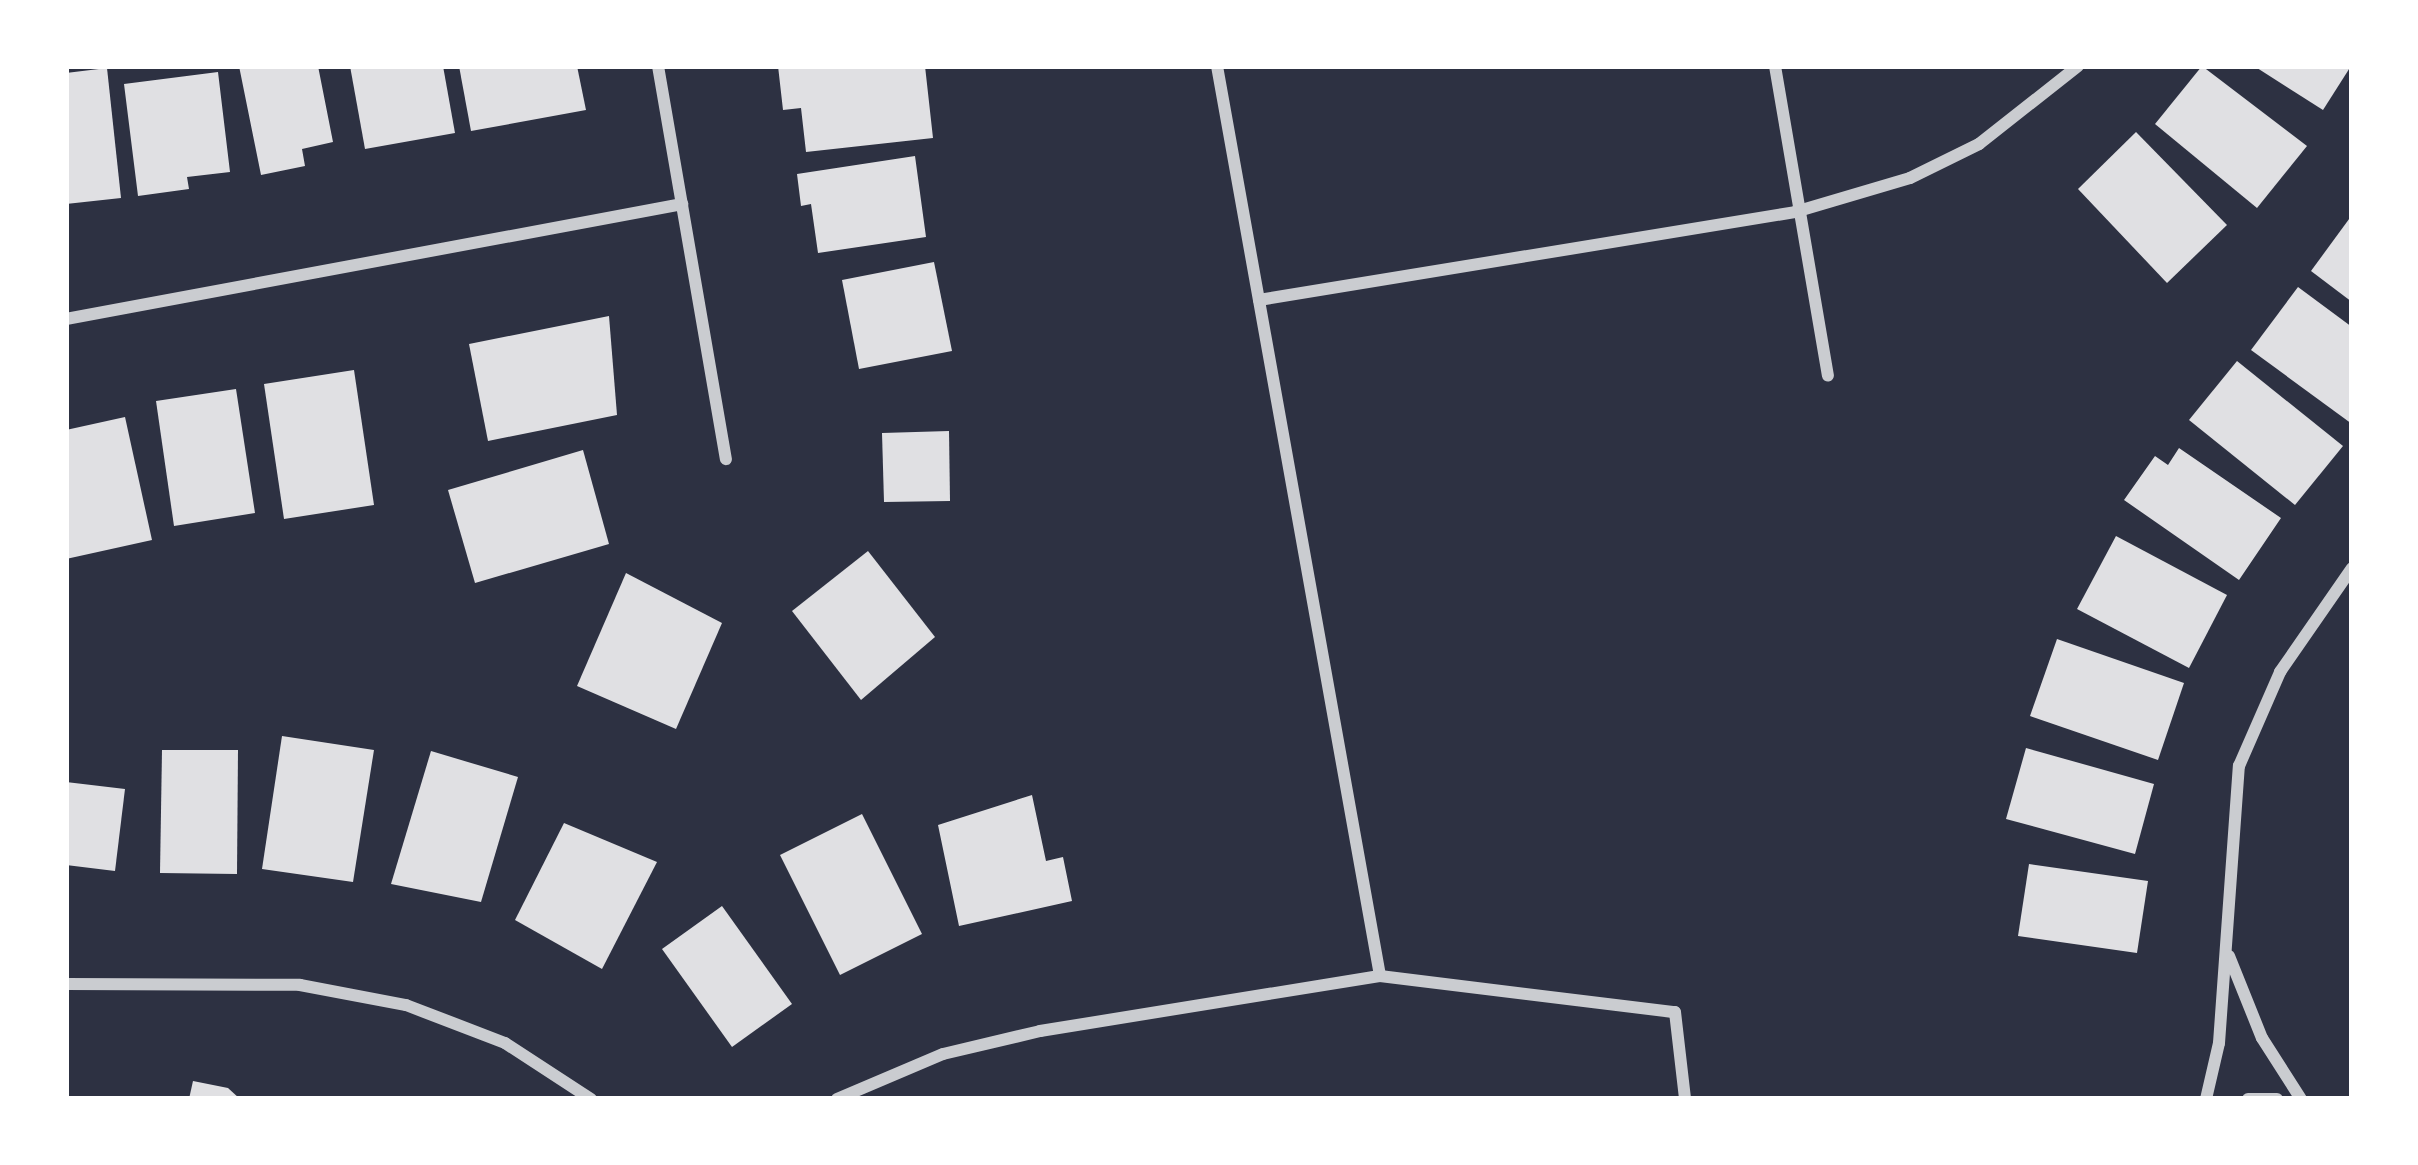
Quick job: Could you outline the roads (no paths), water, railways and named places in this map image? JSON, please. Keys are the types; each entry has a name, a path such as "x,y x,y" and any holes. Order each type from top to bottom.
{"street":[{"path":"658,66 725,459"},
{"path":"1217,66 1380,976"},
{"path":"1775,66 1795,212 1828,376"},
{"path":"1259,300 1795,212 1910,178 1979,144 2078,66"},
{"path":"66,319 682,204"},
{"path":"2206,1099 2228,952 2227,861 2240,766 2280,672 2352,568"},
{"path":"2228,952 2262,1038 2301,1099"},
{"path":"837,1099 944,1054 1040,1031 1380,976 1675,1012 1685,1099"},
{"path":"66,984 300,985 406,1006 505,1043 591,1099"},
{"path":"2248,1099 2277,1099"}]}
